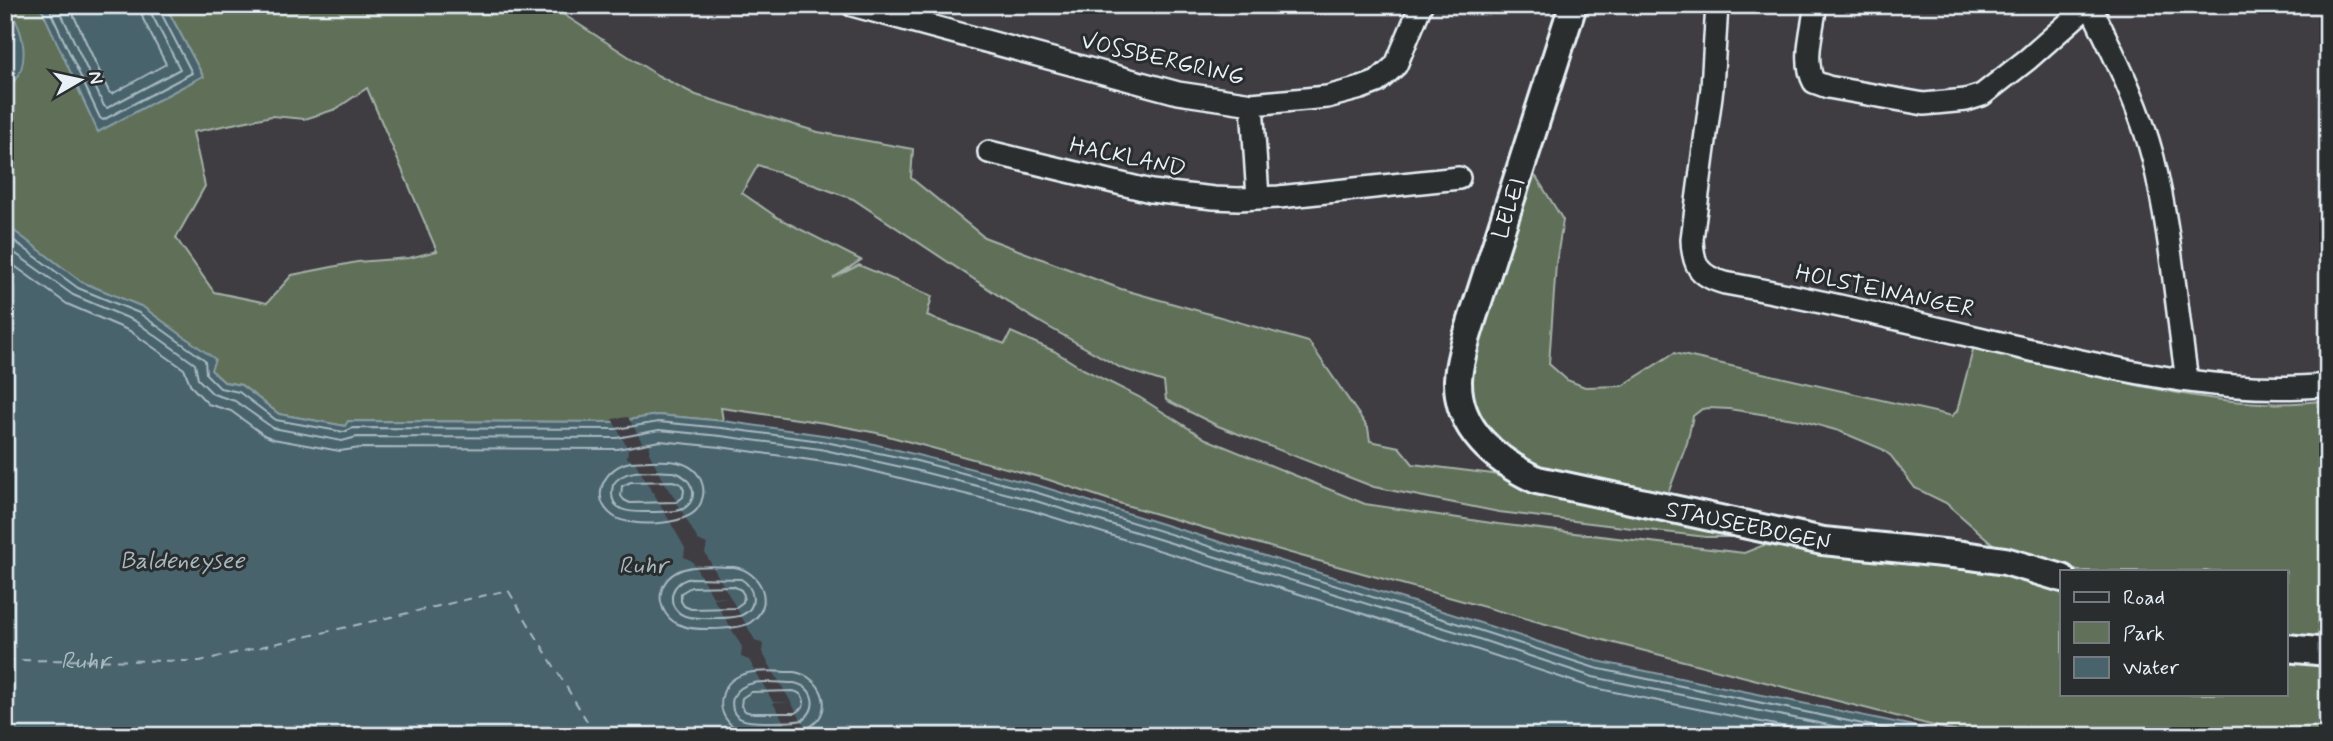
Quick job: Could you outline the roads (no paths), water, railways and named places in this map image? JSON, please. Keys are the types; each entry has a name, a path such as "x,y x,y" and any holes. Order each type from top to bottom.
{"street":[{"name":"VOSSBERGRING","path":"852,5 1178,93 1252,104 1327,97 1361,89 1377,82 1396,65 1422,5"},
{"name":"LELEI","path":"1464,413 1458,382 1463,351 1573,5"},
{"name":"HOLSTEINANGER","path":"1717,5 1712,88 1692,239 1695,262 1705,276 1725,283 2092,363 2187,380 2229,386 2299,388 2328,385"},
{"path":"1815,10 1809,73 1814,82 1828,87 1924,104 1966,100 1982,95 2089,5 2116,58 2153,158 2170,248 2187,380"},
{"path":"1252,104 1258,198"},
{"name":"HACKLAND","path":"989,152 1151,191 1214,198 1258,198 1459,178"},
{"name":"STAUSEEBOGEN","path":"1464,413 1476,435 1493,453 1516,470 1537,480 1824,541 2004,561 2060,577"},
{"path":"2288,648 2328,652"}],"water":[{"path":"5,5 18,24 23,60 14,81 5,89"},
{"path":"52,5 165,5 203,76 98,132 42,10"},
{"name":"Baldeneysee","path":"5,224 82,282 143,307 215,359 211,370 224,382 241,385 279,414 345,426 348,421 616,422 658,415 723,421 858,440 1040,486 1597,661 1909,725 1944,736 5,736"}],"water label":[{"name":"Ruhr","path":"643,565"},
{"name":"Ruhr","path":"86,661"}]}
